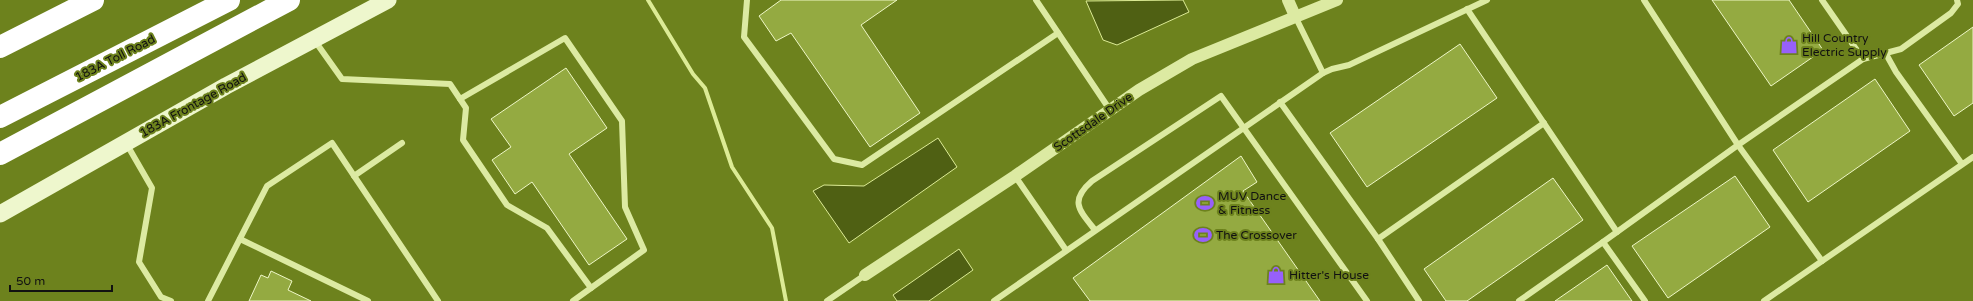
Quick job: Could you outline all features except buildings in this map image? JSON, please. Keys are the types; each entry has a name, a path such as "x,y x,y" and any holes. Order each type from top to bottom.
{"highway":[{"path":"0,47 93,0"},
{"name":"183A Toll Road","path":"0,117 230,0"},
{"path":"51,91 279,0"},
{"path":"0,154 289,0"}],"main road":[{"name":"183A Frontage Road","path":"0,214 226,86 388,0"}],"street":[{"path":"1288,0 1295,16"},
{"name":"Scottsdale Drive","path":"865,275 1015,176 1139,90 1192,59 1295,16 1338,0"}],"lane":[{"path":"747,0 744,37 834,159 862,165 1058,33"},
{"path":"1036,0 1110,110"},
{"path":"994,301 1242,127 1323,73 1349,65 1487,0"},
{"path":"1644,0 1738,145 1822,261"},
{"path":"1822,0 1863,59"},
{"path":"1519,301 1738,145 1863,59 1902,49 1951,13 1958,4 1957,0"},
{"path":"1467,10 1617,232"},
{"path":"1295,16 1323,73"},
{"path":"460,99 565,38 622,122 625,206 644,250 573,301"},
{"path":"314,40 342,79 450,84 466,108 463,140 503,198 508,205 547,228 591,288"},
{"path":"1886,54 1896,72 1962,164"},
{"path":"1095,230 1081,212 1078,201 1081,190 1092,181 1221,96 1367,301"},
{"path":"1280,102 1378,239 1419,301"},
{"path":"1378,239 1544,123"},
{"path":"208,301 267,186 332,143 438,301"},
{"path":"354,176 402,143"},
{"path":"126,144 152,188 139,262 161,297 172,301"},
{"path":"1764,301 1973,157"},
{"path":"1015,176 1066,250"},
{"path":"240,239 368,301"},
{"path":"1603,242 1645,301"},
{"path":"827,301 865,275"}],"shaded area":[{"path":"1183,0 1189,12 1117,45 1103,40 1086,1"},
{"path":"938,138 957,167 849,243 813,191 824,185 864,186"},
{"path":"959,249 973,270 929,301 897,301 893,295"}],"waterway":[{"path":"648,0 693,74 705,88 732,167 772,228 786,301"}],"place":[{"name":"Hill Country Electric Supply","path":"1789,45"},
{"name":"MUV Dance & Fitness","path":"1205,203"},
{"name":"The Crossover","path":"1203,235"},
{"name":"Hitter's House","path":"1276,275"}]}
